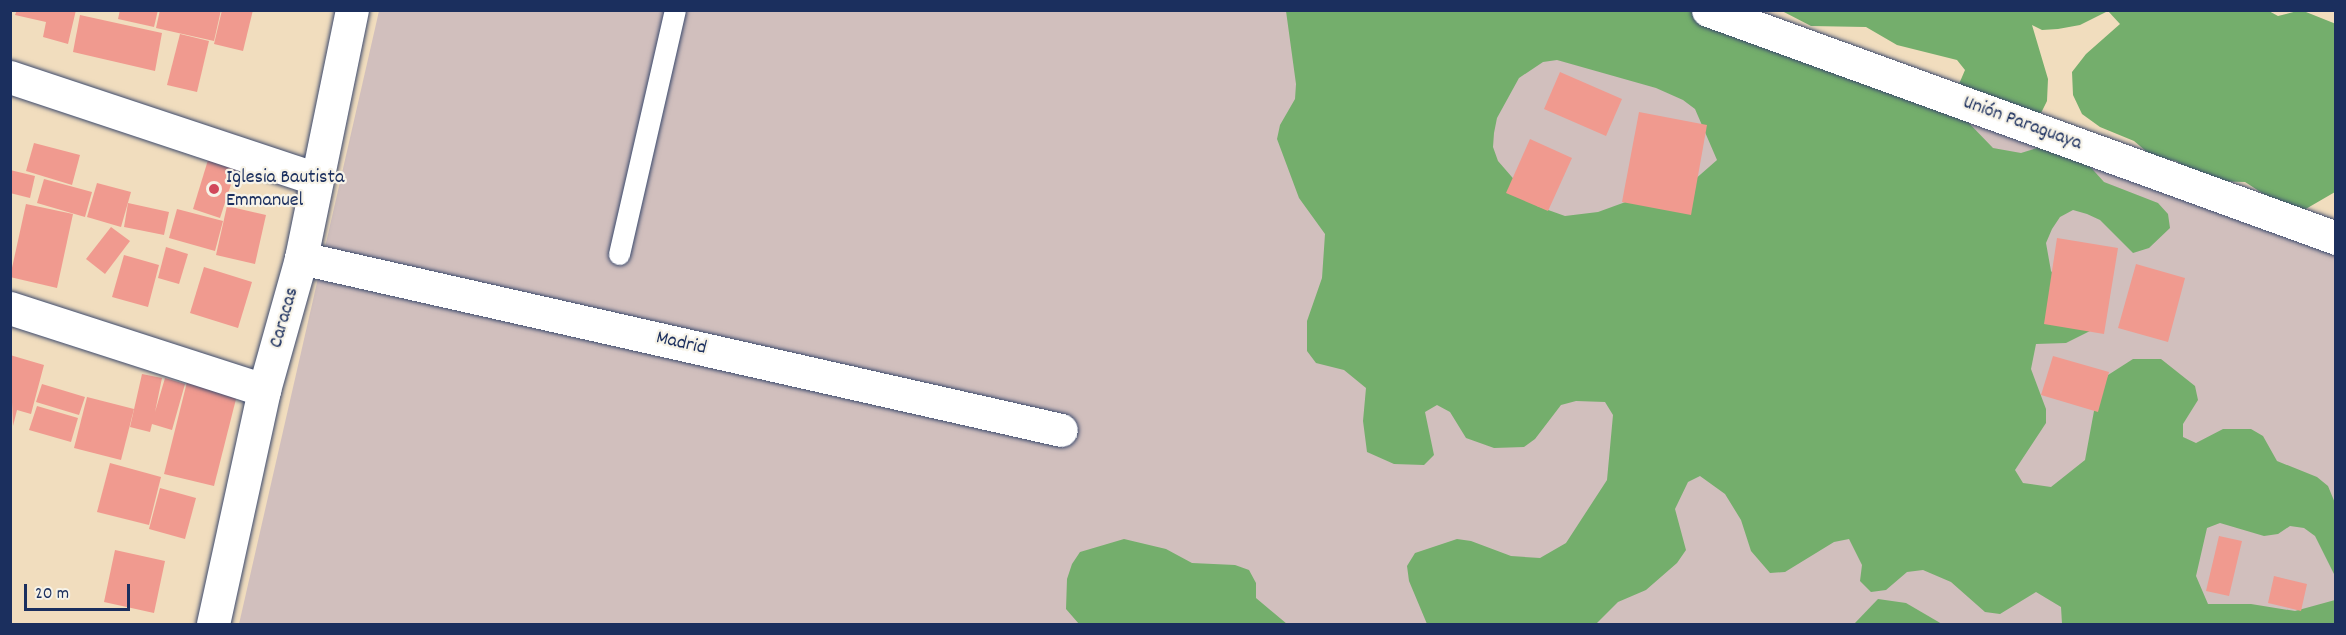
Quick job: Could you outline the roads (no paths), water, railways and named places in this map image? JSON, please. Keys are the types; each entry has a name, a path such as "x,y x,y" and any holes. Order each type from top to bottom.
{"street":[{"name":"Caracas","path":"213,624 264,390 301,258 352,10"},
{"name":"Unión Paraguaya","path":"1708,10 2336,238"},
{"path":"10,77 316,179"},
{"name":"Madrid","path":"301,258 1061,430"},
{"path":"10,308 264,390"}],"lane":[{"path":"619,254 675,10"}],"place":[{"name":"Iglesia Bautista Emmanuel","path":"214,189"}]}
